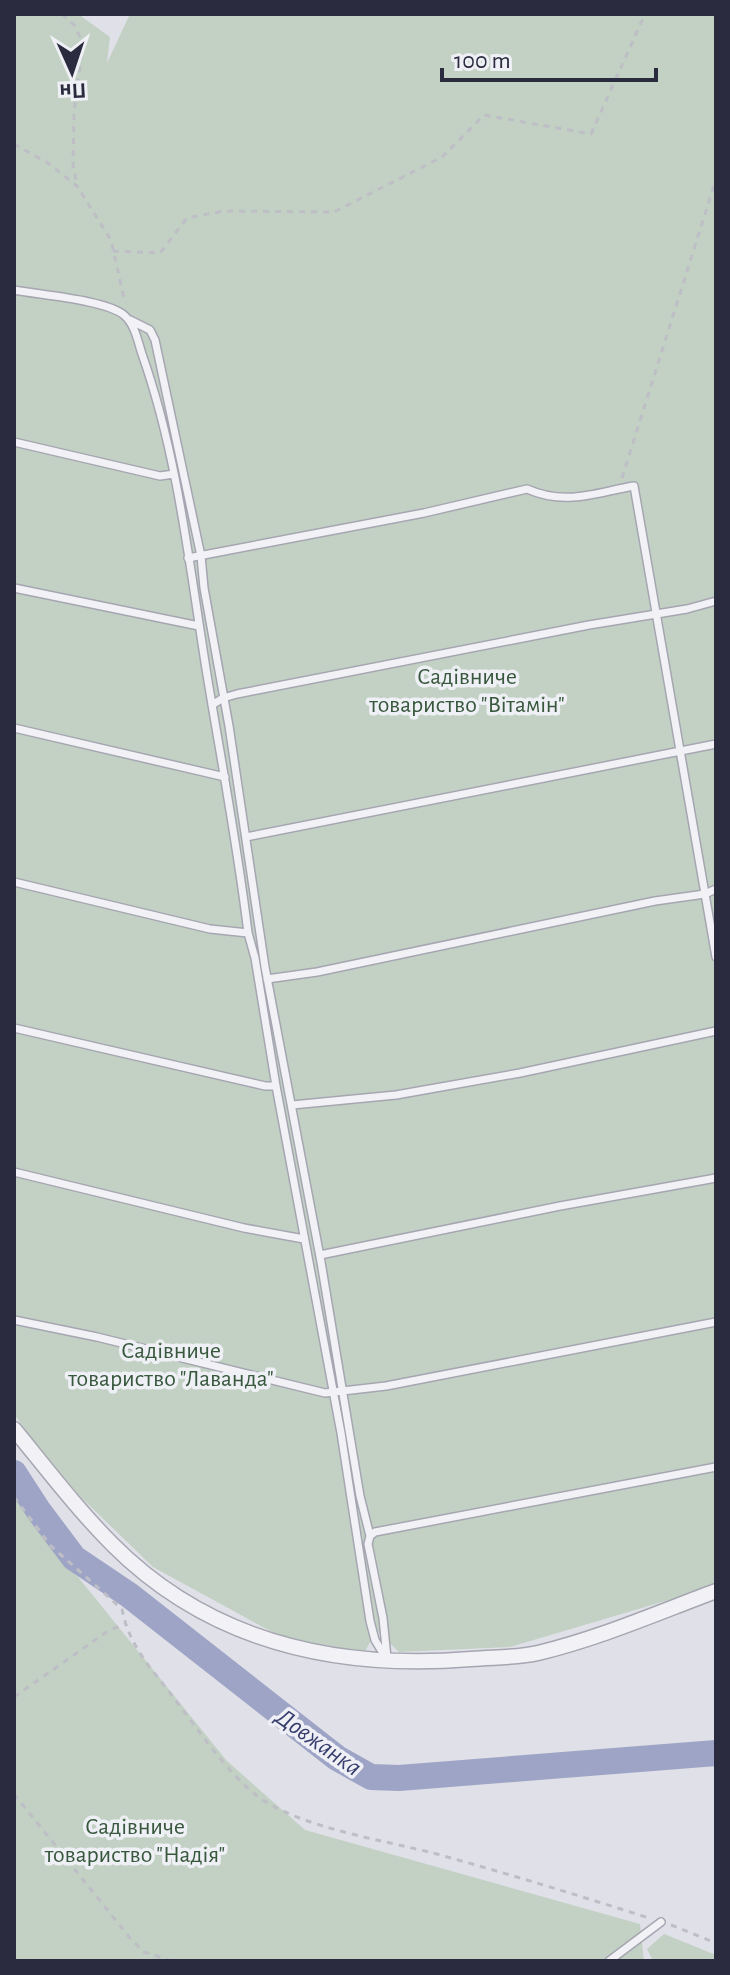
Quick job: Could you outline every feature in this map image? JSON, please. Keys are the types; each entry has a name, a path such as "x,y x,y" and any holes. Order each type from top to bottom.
{"street":[{"path":"14,1429 114,1546 194,1608 250,1635 297,1650 387,1660 441,1662 534,1654 607,1634 716,1591"}],"lane":[{"path":"14,290 106,305 150,330 155,340 201,556 267,979 320,1255 360,1496 370,1536 368,1544 383,1618 387,1660"},
{"path":"128,319 156,397 174,474 248,933 325,1341 370,1621 375,1640 387,1660"},
{"path":"14,442 160,476 174,474"},
{"path":"188,558 424,513 527,489 563,499 634,486 716,957"},
{"path":"14,588 199,626"},
{"path":"212,705 223,698 716,601"},
{"path":"14,728 225,777"},
{"path":"246,837 716,744"},
{"path":"14,882 210,929 248,933"},
{"path":"267,979 331,969 655,901 706,894 716,889"},
{"path":"14,1028 276,1086"},
{"path":"292,1105 411,1092 520,1073 716,1031"},
{"path":"14,1172 256,1231 304,1239"},
{"path":"320,1255 716,1178"},
{"path":"14,1320 97,1337 325,1393 576,1350 716,1322"},
{"path":"370,1536 375,1532 716,1467"},
{"path":"609,1961 661,1922"}],"path":[{"path":"62,14 75,26 83,44 74,111 73,165 77,186"},
{"path":"113,251 160,253 187,218 211,213 334,212 442,157 484,115 591,134 645,14"},
{"path":"14,144 48,163 77,186 111,240 128,319"},
{"path":"618,489 716,179"},
{"path":"15,1499 51,1546 122,1609 124,1624 137,1652 212,1747 258,1797 284,1812 480,1866 661,1922 716,1943"},
{"path":"14,1697 108,1631 124,1624"},
{"path":"14,1794 130,1938 144,1952 172,1961"}],"green space":[{"path":"14,14 78,14 110,37 107,63 130,14 716,14 716,1586 510,1647 399,1652 376,1630 365,1652 283,1638 153,1567 58,1475 14,1414"},
{"name":"Садівниче товариство \"Надія\"","path":"14,1498 227,1761 305,1830 640,1924 644,1961 14,1961"},
{"path":"664,1934 716,1955 716,1961 653,1961 647,1949"}],"waterway":[{"name":"Довжанка","path":"14,1473 74,1558 129,1595 337,1758 371,1777 399,1778 716,1753"}],"park label":[{"name":"Садівниче товариство \"Вітамін\"","path":"467,690"},
{"name":"Садівниче товариство \"Лаванда\"","path":"171,1364"}]}
